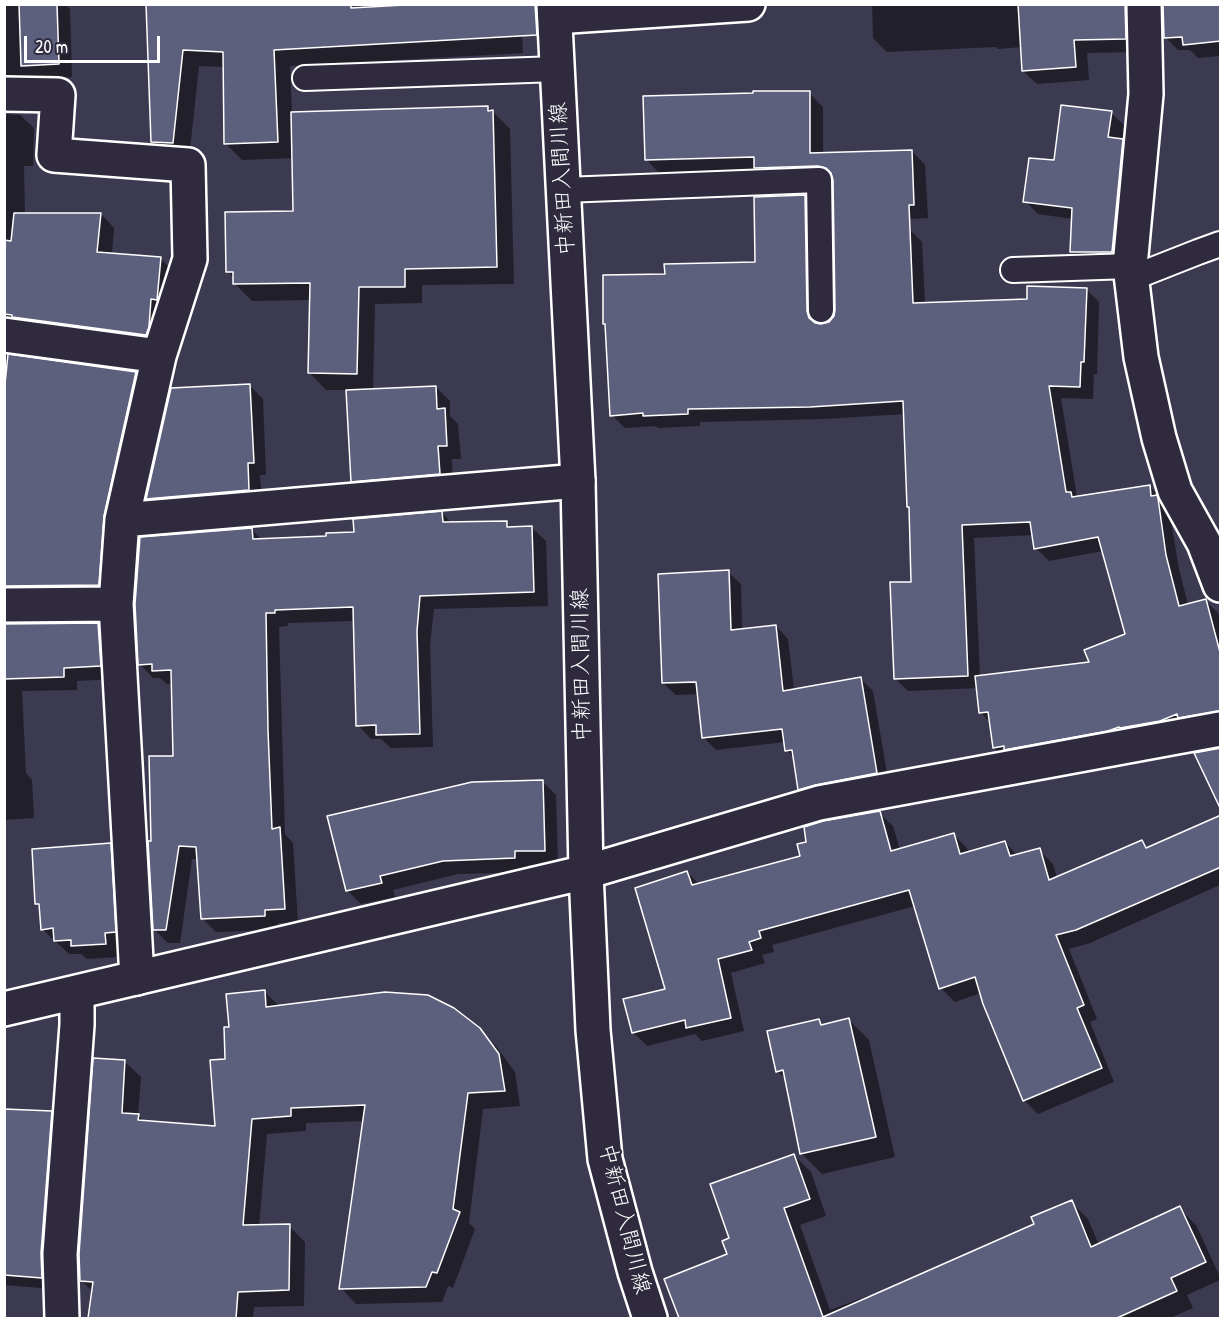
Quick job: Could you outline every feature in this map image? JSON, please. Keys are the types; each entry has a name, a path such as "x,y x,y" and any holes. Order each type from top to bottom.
{"street":[{"path":"554,11 748,4"},
{"path":"1144,4 1146,94 1131,272 1141,357 1159,438 1175,492 1204,543 1221,585"},
{"name":"中新田入間川線","path":"554,11 578,481 586,872 593,1030 605,1159 635,1272 650,1318"},
{"path":"4,94 58,95 54,155 188,165 190,259 159,356 122,520 116,604 137,978"},
{"path":"4,335 159,356"},
{"path":"122,520 578,481"},
{"path":"4,605 116,604"},
{"path":"4,1009 586,872 819,803 1221,729"},
{"path":"62,1318 60,1254 77,1025 77,993"}],"lane":[{"path":"305,78 557,69"},
{"path":"564,190 819,180 821,310"},
{"path":"1013,270 1131,272 1221,244"}],"building":[{"path":"19,4 57,4 59,64 21,66"},
{"path":"146,4 351,4 351,8 422,4 535,4 537,35 274,50 278,142 224,144 223,52 183,50 173,143 151,142"},
{"path":"1018,4 1125,4 1126,39 1074,40 1076,67 1022,71"},
{"path":"1163,4 1221,4 1221,41 1183,45 1182,37 1164,38"},
{"path":"753,91 810,91 810,153 912,150 914,205 909,205 913,303 1027,299 1027,286 1087,288 1084,362 1081,362 1080,387 1049,386 1066,492 1071,492 1072,497 1150,485 1151,496 1157,495 1158,498 1166,555 1179,606 1206,599 1221,656 1221,711 1178,718 1177,714 1160,721 1119,727 1108,731 1004,750 1004,746 993,748 988,712 979,713 975,676 1089,662 1084,650 1125,634 1098,537 1034,549 1030,522 962,525 968,676 894,679 890,582 911,582 903,401 810,407 688,409 688,414 643,416 643,413 610,416 605,324 603,324 603,275 665,274 664,264 755,262 754,197 805,195 807,311 809,318 815,323 829,322 834,316 833,180 826,168 818,166 754,168 754,157 645,160 643,96 753,93"},
{"path":"1061,105 1112,111 1108,137 1123,139 1112,252 1070,252 1072,208 1023,202 1029,158 1054,160"},
{"path":"488,106 488,111 493,110 497,267 405,269 405,287 359,287 357,374 308,373 310,283 233,284 233,272 226,272 225,212 293,211 291,112"},
{"path":"14,213 101,213 97,252 161,257 157,300 151,299 149,327 146,335 4,314 4,240 11,241"},
{"path":"8,354 136,372 104,516 99,585 4,586 4,394"},
{"path":"250,384 254,463 248,463 249,490 146,499 171,388"},
{"path":"436,386 437,409 445,408 447,446 438,446 440,474 351,482 346,390"},
{"path":"442,511 443,522 507,521 507,527 532,526 534,592 420,596 417,631 420,734 376,735 376,725 356,726 353,607 275,610 275,613 266,613 272,829 280,827 285,909 265,910 265,916 201,919 196,847 179,846 166,930 153,930 148,841 151,841 149,756 173,756 171,670 152,671 152,664 138,665 135,604 140,537 252,528 253,539 326,536 326,533 354,532 353,519"},
{"path":"729,570 731,630 776,625 783,691 861,677 877,773 798,790 792,750 785,751 782,729 702,738 696,682 662,683 658,574"},
{"path":"98,623 101,666 64,668 64,677 4,679 4,624"},
{"path":"1221,748 1221,810 1194,753"},
{"path":"543,780 545,851 515,851 515,858 443,861 380,876 382,883 346,891 327,816 472,782"},
{"path":"880,811 891,851 954,833 960,854 1005,841 1010,856 1040,848 1049,880 1142,840 1146,848 1221,815 1221,867 1076,930 1056,935 1084,1005 1077,1008 1102,1068 1023,1101 983,1004 975,977 939,989 909,890 759,931 761,938 749,942 752,950 718,959 731,1018 686,1028 685,1020 632,1033 623,999 665,989 635,888 687,871 692,885 800,856 797,844 806,842 804,827 823,821"},
{"path":"111,843 116,932 105,933 106,944 71,946 71,940 54,941 53,928 41,930 39,904 35,904 32,849"},
{"path":"265,990 266,1007 385,992 428,995 454,1008 480,1028 499,1054 505,1091 468,1093 453,1209 460,1212 437,1273 432,1272 426,1287 339,1289 365,1105 291,1108 291,1116 252,1119 243,1225 290,1224 289,1290 238,1292 236,1318 88,1318 93,1282 80,1281 79,1254 93,1058 125,1060 122,1113 139,1114 138,1120 215,1126 210,1060 225,1059 224,1027 229,1027 226,994"},
{"path":"849,1018 876,1137 800,1154 783,1070 776,1072 767,1031 819,1019 821,1025"},
{"path":"4,1109 52,1111 41,1253 42,1278 4,1275"},
{"path":"794,1154 810,1199 784,1208 823,1317 1034,1224 1031,1217 1072,1200 1091,1247 1180,1206 1206,1262 1171,1278 1177,1291 1117,1318 679,1318 664,1279 727,1254 722,1241 729,1238 710,1184"}]}
